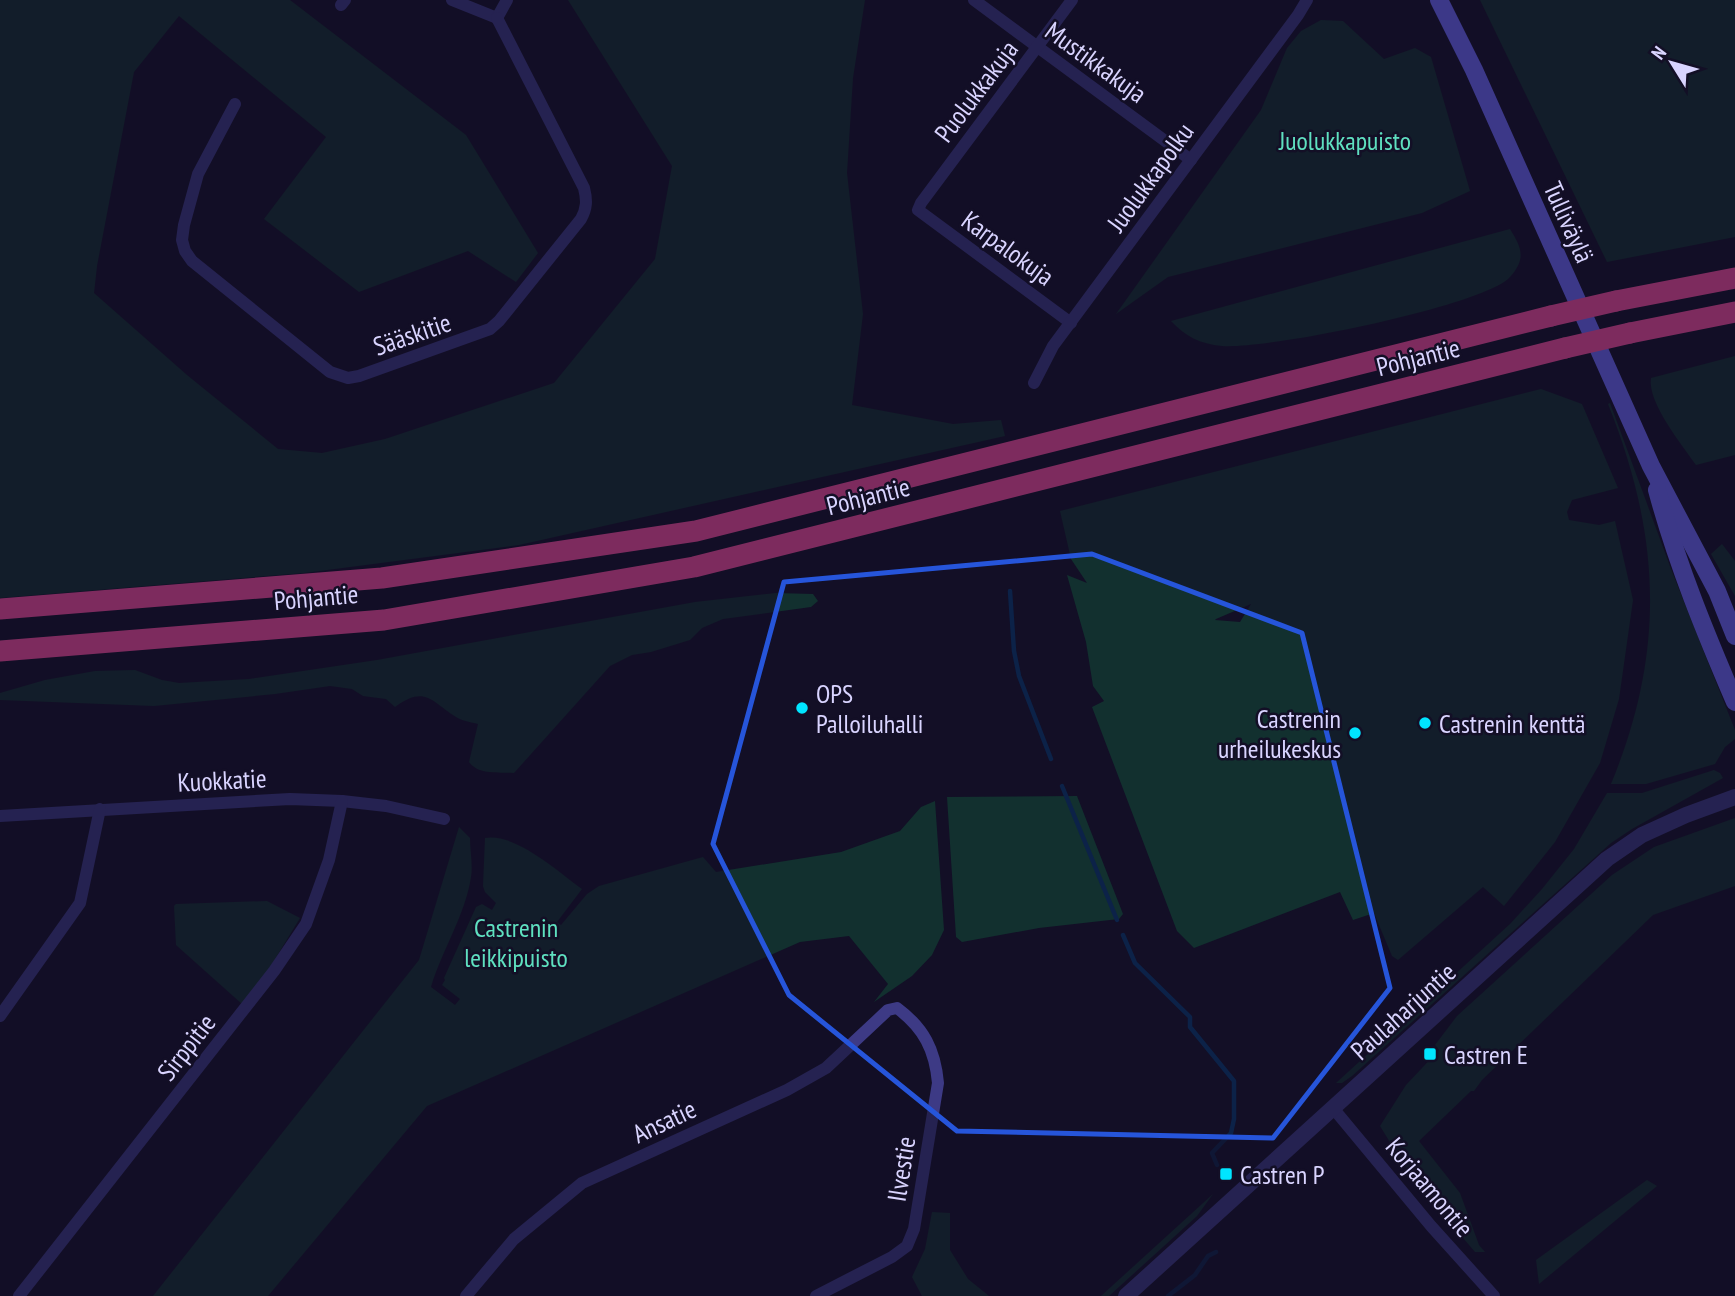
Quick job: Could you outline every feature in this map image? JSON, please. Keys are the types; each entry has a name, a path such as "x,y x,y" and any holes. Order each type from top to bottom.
{"highway":[{"name":"Pohjantie","path":"0,609 382,578 696,531 1551,316 1735,278"},
{"name":"Pohjantie","path":"0,651 384,620 694,567 1565,348 1735,313"}],"main road":[{"name":"Tulliväylä","path":"1439,0 1474,70 1651,466 1717,591 1735,636"},
{"name":"Tulliväylä","path":"1651,466 1671,544 1694,607 1735,702"}],"street":[{"path":"452,0 497,18 507,0"},
{"name":"Mustikkakuja","path":"974,0 1191,160"},
{"name":"Puolukkakuja","path":"918,210 1072,0"},
{"name":"Juolukkapolku","path":"1034,383 1053,346 1307,0"},
{"name":"Sääskitie","path":"235,104 198,174 184,225 182,240 185,251 192,261 330,372 348,378 359,376 490,329 581,219 586,209 584,188 497,18"},
{"name":"Karpalokuja","path":"918,210 1070,323"},
{"name":"Paulaharjuntie","path":"1126,1296 1607,859 1642,835 1735,797"},
{"name":"Kuokkatie","path":"0,816 290,799 386,806 444,819"},
{"name":"Sirppitie","path":"19,1296 274,971 306,924 328,860 342,801"},
{"path":"0,1016 80,902 100,809"},
{"name":"Ansatie","path":"466,1296 514,1238 582,1184 786,1090 826,1068 888,1010 897,1008"},
{"name":"Ilvestie","path":"816,1296 892,1257 906,1245 914,1229 938,1083 930,1044 921,1030 897,1008"},
{"name":"Korjaamontie","path":"1333,1108 1431,1226 1494,1296"}],"highlighted area":[{"path":"1092,554 1302,633 1390,988 1273,1138 957,1131 789,995 713,844 784,582"}],"green space":[{"path":"0,0 290,0 466,135 538,253 516,282 468,251 359,292 264,219 326,137 179,16 134,72 94,293 187,375 278,449 322,453 385,439 554,383 655,259 672,166 568,0 865,0 853,78 847,173 863,314 852,405 953,424 1001,420 1005,436 519,545 304,573 0,598"},
{"path":"1480,0 1735,0 1735,237 1607,262"},
{"name":"Juolukkapuisto","path":"1321,20 1343,21 1384,59 1415,48 1431,57 1470,191 1422,213 1168,277 1116,314 1261,110 1287,48 1301,31"},
{"path":"1510,229 1517,241 1520,258 1510,277 1492,288 1460,301 1419,313 1325,334 1222,346 1187,335 1171,321"},
{"path":"1735,356 1735,455 1696,465 1660,411 1651,388 1651,378"},
{"name":"Castrenin urheilukeskus","path":"1541,389 1582,404 1618,488 1572,500 1567,512 1569,520 1599,525 1615,521 1633,600 1619,699 1600,763 1555,842 1504,906 1483,887 1398,960 1392,956 1374,913 1353,920 1340,892 1194,948 1177,931 1092,707 1104,701 1093,686 1086,642 1067,575 1087,583 1071,559 1060,511","holes":["1251,604 1240,622 1215,620"]},
{"path":"1610,403 1671,569 1735,730 1735,739 1725,747 1715,764 1646,784 1611,784 1629,735 1641,687 1648,640 1650,594 1647,547 1639,500 1608,404"},
{"path":"1722,544 1735,561 1735,596 1711,554"},
{"path":"776,593 813,594 818,601 811,607 723,619 702,628 690,640 632,655 610,666 514,773 489,772 473,766 469,762 478,724 458,718 434,701 421,696 405,700 395,707 386,699 363,696 352,689 330,686 154,706 0,700 0,693 45,680 95,671 135,670 179,683 249,679 377,660 695,602"},
{"path":"1714,770 1723,778 1611,843 1352,1076 1342,1083 1336,1083 1510,924 1574,849 1607,793 1642,793"},
{"path":"1077,796 1123,914 1119,919 1039,928 962,942 956,937 947,797"},
{"name":"Castrenin leikkipuisto","path":"935,801 944,930 932,955 912,976 874,1002 888,984 849,936 800,942 427,1106 268,1296 153,1296 419,960 459,827 470,838 471,877 459,919 431,987 455,1005 460,999 442,985 444,978 476,907 482,904 492,910 496,903 483,886 485,838 497,838 522,847 582,889 557,922 561,925 587,894 599,886 703,857 716,872 841,852 900,831 921,807"},
{"path":"1735,818 1735,886 1653,915 1482,1080 1474,1091 1419,1141 1460,1193 1479,1245 1485,1252 1475,1252 1412,1178 1380,1126 1406,1085 1439,1050 1435,1045 1457,1016 1612,875 1654,847"},
{"path":"267,901 300,918 269,969 242,1004 176,945 174,906"},
{"path":"1647,1180 1657,1186 1539,1284 1536,1260"},
{"path":"1213,1194 1197,1216 1109,1296 1101,1296"},
{"path":"932,1212 950,1213 950,1250 968,1279 989,1296 922,1296 912,1277 925,1249"}],"waterway":[{"path":"1010,591 1014,651 1019,676 1051,759"},
{"path":"1062,786 1117,920"},
{"path":"1123,935 1135,963 1190,1017 1190,1027 1234,1081 1234,1119 1231,1133 1212,1153 1217,1165"},
{"path":"1168,1296 1195,1275 1208,1256 1216,1252"}],"place":[{"name":"OPS Palloiluhalli","path":"802,708"},
{"name":"Castrenin kenttä","path":"1425,723"},
{"name":"Castrenin urheilukeskus","path":"1355,733"},
{"name":"Castren E","path":"1430,1054"},
{"name":"Castren P","path":"1226,1174"}]}
